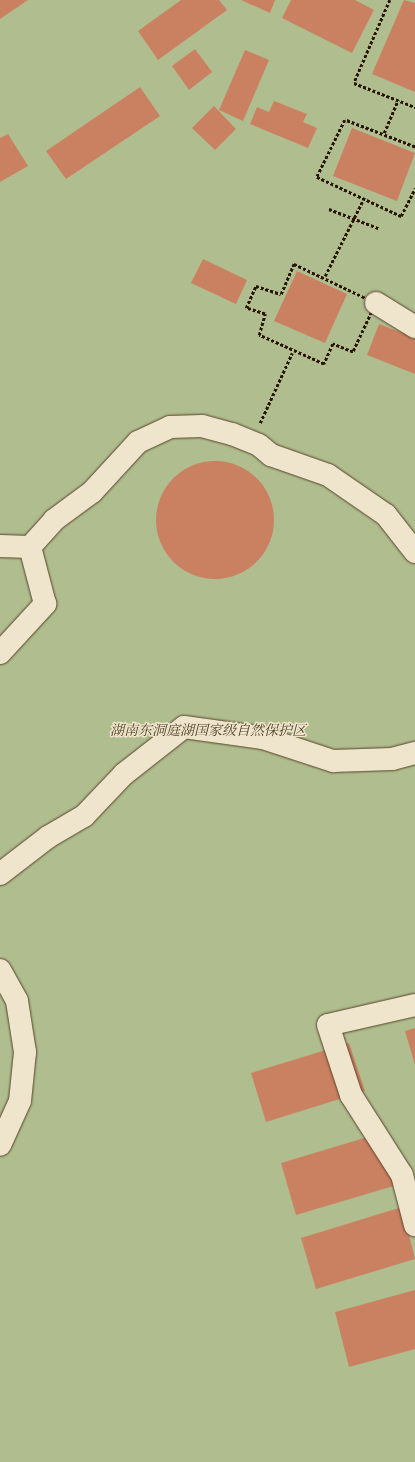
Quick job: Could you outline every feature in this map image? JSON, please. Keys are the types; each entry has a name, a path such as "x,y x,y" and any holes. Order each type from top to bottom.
{"street":[{"path":"376,304 415,327"},
{"path":"30,547 54,520 92,492 138,442 170,427 202,426 252,442 271,455 328,475 386,514 415,552"},
{"path":"0,546 30,547"},
{"path":"0,653 45,604 30,547"},
{"path":"0,874 48,837 84,816 124,774 184,727 263,738 333,761 392,759 415,753"},
{"path":"0,970 17,1001 24,1052 20,1101 0,1145"},
{"path":"415,1006 328,1025 351,1095 402,1175 415,1225"}],"path":[{"path":"390,0 354,83 415,107"},
{"path":"384,133 398,100"},
{"path":"415,148 384,133 345,120 317,177 402,216 415,188"},
{"path":"325,276 364,198"},
{"path":"329,210 378,228"},
{"path":"294,264 325,276 376,304 353,352 334,344 324,364 292,353 259,335 265,314 246,308 256,286 281,294 294,264"},
{"path":"252,442 292,353"}],"green space":[{"name":"湖南东洞庭湖国家级自然保护区","path":"0,0 415,0 415,1462 0,1462"}],"building":[{"path":"0,0 28,0 0,19"},
{"path":"181,0 219,0 227,10 158,60 138,31"},
{"path":"241,0 275,0 270,13"},
{"path":"291,0 355,0 374,10 352,53 282,18"},
{"path":"404,0 415,3 415,92 372,74"},
{"path":"195,49 212,72 189,90 172,66"},
{"path":"245,50 269,60 243,121 219,110"},
{"path":"140,87 160,116 66,179 46,151"},
{"path":"274,101 307,114 303,122 317,128 308,148 250,124 257,107 269,112"},
{"path":"214,106 236,129 215,150 192,128"},
{"path":"352,128 415,153 397,201 333,176"},
{"path":"8,134 28,166 0,182 0,138"},
{"path":"203,259 247,280 236,304 191,283"},
{"path":"297,271 347,294 325,343 274,321"},
{"path":"379,324 415,338 415,374 367,355"},
{"path":"215,461 227,462 238,466 257,478 269,497 273,508 273,532 269,543 257,562 238,574 227,578 215,579 203,578 192,574 173,562 161,543 157,532 156,520 157,508 161,497 173,478 192,466 203,462"},
{"path":"415,1028 415,1065 405,1031"},
{"path":"349,1043 365,1091 266,1122 251,1073"},
{"path":"381,1133 397,1185 296,1215 281,1163"},
{"path":"402,1207 415,1259 316,1289 301,1238"},
{"path":"415,1290 415,1349 349,1367 335,1312"}]}
